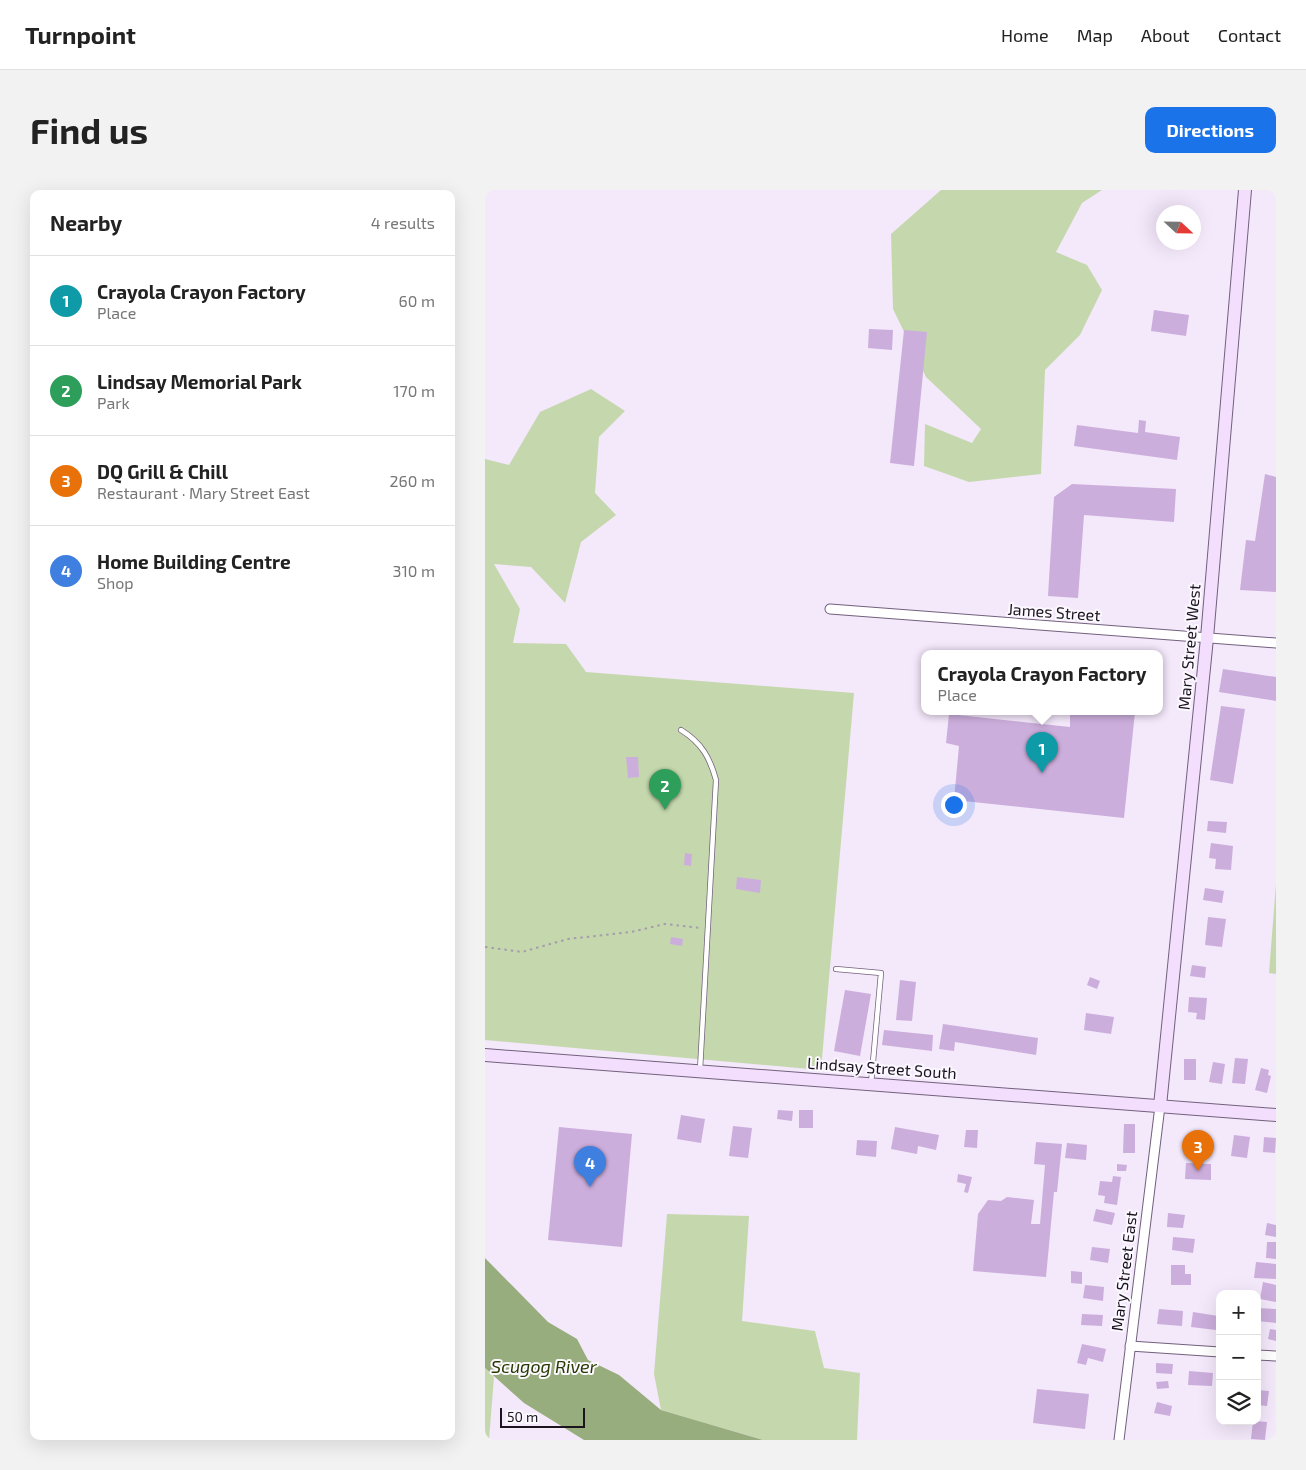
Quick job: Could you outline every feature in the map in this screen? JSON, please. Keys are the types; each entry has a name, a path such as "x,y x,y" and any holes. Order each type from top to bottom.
{"street":[{"name":"Mary Street West","path":"1160,1106 1207,638 1245,190"},
{"name":"James Street","path":"830,609 1276,643"},
{"name":"Lindsay Street South","path":"485,1055 1276,1116"},
{"name":"Mary Street East","path":"1119,1440 1160,1106"},
{"path":"1130,1346 1216,1352"},
{"path":"1261,1355 1276,1356"}],"lane":[{"path":"681,730 701,746 710,759 716,780 700,1071"},
{"path":"836,969 881,973 871,1084"}],"path":[{"path":"485,947 522,952 568,939 631,932 665,924 708,929"}],"shaded area":[{"path":"941,190 1102,190 1082,203 1056,252 1087,265 1102,290 1080,335 1045,370 1041,474 969,482 924,466 925,424 972,443 981,429 926,377 893,309 891,234"},
{"path":"591,389 625,411 599,437 595,493 616,515 581,542 565,603 531,567 494,564 520,609 513,643 566,644 586,672 854,693 821,1070 485,1040 485,459 509,465 540,412"},
{"path":"1276,884 1276,974 1269,973"},
{"path":"667,1214 749,1216 742,1321 815,1331 824,1368 860,1373 857,1440 763,1440 661,1410 654,1374"},
{"path":"485,1368 494,1377 489,1440 485,1440"}],"water":[{"name":"Scugog River","path":"485,1258 548,1322 577,1339 588,1360 619,1375 661,1410 763,1440 584,1440 524,1403 485,1368"}],"building":[{"path":"1154,310 1189,315 1186,336 1151,331"},
{"path":"869,329 893,330 892,350 868,348"},
{"path":"904,330 927,332 914,466 890,463"},
{"path":"1139,420 1146,421 1145,432 1180,437 1177,460 1074,446 1077,425 1138,433"},
{"path":"1265,474 1276,477 1276,592 1240,590 1246,540 1255,541"},
{"path":"1072,484 1176,489 1174,522 1084,515 1078,598 1048,596 1054,497"},
{"path":"1223,669 1276,677 1276,701 1219,692"},
{"path":"1221,706 1245,709 1233,784 1210,780"},
{"path":"949,715 1070,727 1070,715 1135,715 1124,818 954,800 959,746 946,743"},
{"path":"626,757 638,757 639,777 628,778"},
{"path":"1208,821 1227,822 1226,833 1207,831"},
{"path":"1211,843 1233,846 1231,870 1215,869 1216,859 1209,858"},
{"path":"685,853 692,854 691,866 684,865"},
{"path":"737,877 761,880 760,893 736,889"},
{"path":"1205,888 1224,891 1222,903 1203,900"},
{"path":"1208,917 1226,919 1222,947 1205,945"},
{"path":"671,937 683,939 682,946 670,944"},
{"path":"1192,965 1206,967 1205,978 1190,976"},
{"path":"1090,977 1100,981 1097,989 1087,985"},
{"path":"900,980 916,982 912,1021 896,1020"},
{"path":"845,990 871,994 860,1056 834,1051"},
{"path":"1189,997 1207,998 1205,1020 1196,1019 1197,1013 1188,1012"},
{"path":"1086,1013 1114,1017 1111,1034 1084,1030"},
{"path":"943,1024 1038,1038 1036,1055 955,1042 954,1051 939,1049"},
{"path":"884,1030 933,1035 932,1051 882,1045"},
{"path":"1235,1058 1248,1059 1245,1084 1232,1083"},
{"path":"1184,1059 1196,1059 1196,1080 1184,1080"},
{"path":"1213,1062 1225,1064 1222,1084 1209,1082"},
{"path":"1261,1068 1269,1070 1268,1075 1271,1076 1267,1093 1255,1090"},
{"path":"778,1110 793,1111 792,1121 777,1119"},
{"path":"799,1110 813,1110 813,1128 799,1128"},
{"path":"681,1115 705,1119 701,1143 677,1139"},
{"path":"1124,1124 1135,1124 1135,1153 1123,1153"},
{"path":"733,1126 752,1128 748,1158 729,1156"},
{"path":"559,1127 632,1134 622,1247 548,1240"},
{"path":"895,1127 939,1135 936,1150 918,1146 917,1154 891,1149"},
{"path":"966,1130 978,1130 977,1148 964,1147"},
{"path":"1234,1135 1250,1137 1247,1158 1231,1156"},
{"path":"1264,1137 1276,1138 1275,1153 1263,1152"},
{"path":"857,1140 877,1141 876,1157 856,1155"},
{"path":"1036,1142 1062,1144 1057,1192 1054,1192 1046,1277 973,1271 978,1214 988,1200 1001,1201 1007,1197 1034,1200 1031,1224 1040,1224 1045,1165 1034,1164"},
{"path":"1067,1143 1087,1145 1086,1160 1065,1158"},
{"path":"1186,1163 1211,1164 1211,1180 1185,1179"},
{"path":"1117,1164 1127,1165 1126,1171 1117,1171"},
{"path":"958,1174 972,1177 968,1193 964,1192 966,1184 957,1182"},
{"path":"1113,1176 1121,1177 1117,1205 1104,1203 1105,1196 1098,1195 1100,1181 1112,1182"},
{"path":"1096,1209 1115,1213 1112,1225 1093,1221"},
{"path":"1168,1213 1185,1215 1183,1228 1167,1227"},
{"path":"1267,1223 1276,1225 1276,1237 1265,1235"},
{"path":"1173,1237 1195,1239 1193,1253 1172,1250"},
{"path":"1267,1242 1276,1242 1276,1259 1266,1258"},
{"path":"1092,1247 1110,1249 1108,1263 1090,1260"},
{"path":"1256,1262 1276,1264 1276,1279 1254,1278"},
{"path":"1171,1265 1185,1265 1185,1274 1191,1274 1191,1285 1171,1285"},
{"path":"1071,1271 1082,1272 1082,1284 1071,1283"},
{"path":"1263,1282 1276,1285 1276,1302 1261,1299"},
{"path":"1085,1285 1104,1287 1103,1301 1083,1298"},
{"path":"1261,1308 1276,1309 1276,1323 1261,1321"},
{"path":"1159,1309 1183,1311 1182,1326 1157,1324"},
{"path":"1193,1312 1216,1316 1216,1330 1191,1327"},
{"path":"1082,1314 1103,1315 1102,1326 1081,1325"},
{"path":"1270,1329 1276,1330 1276,1341 1268,1339"},
{"path":"1082,1344 1106,1349 1103,1362 1088,1358 1086,1365 1077,1363"},
{"path":"1156,1363 1173,1364 1172,1374 1156,1373"},
{"path":"1189,1371 1213,1373 1212,1386 1188,1385"},
{"path":"1168,1381 1169,1388 1157,1389 1156,1382"},
{"path":"1037,1389 1089,1394 1085,1429 1033,1423"},
{"path":"1261,1390 1269,1391 1267,1406 1261,1405"},
{"path":"1157,1402 1172,1406 1170,1416 1154,1413"},
{"path":"1261,1422 1267,1422 1265,1440 1251,1439 1253,1425 1261,1425"}],"place":[{"name":"Crayola Crayon Factory","path":"1042,773"},
{"name":"Lindsay Memorial Park","path":"665,810"},
{"name":"DQ Grill & Chill","path":"1198,1171"},
{"name":"Home Building Centre","path":"590,1187"}]}
